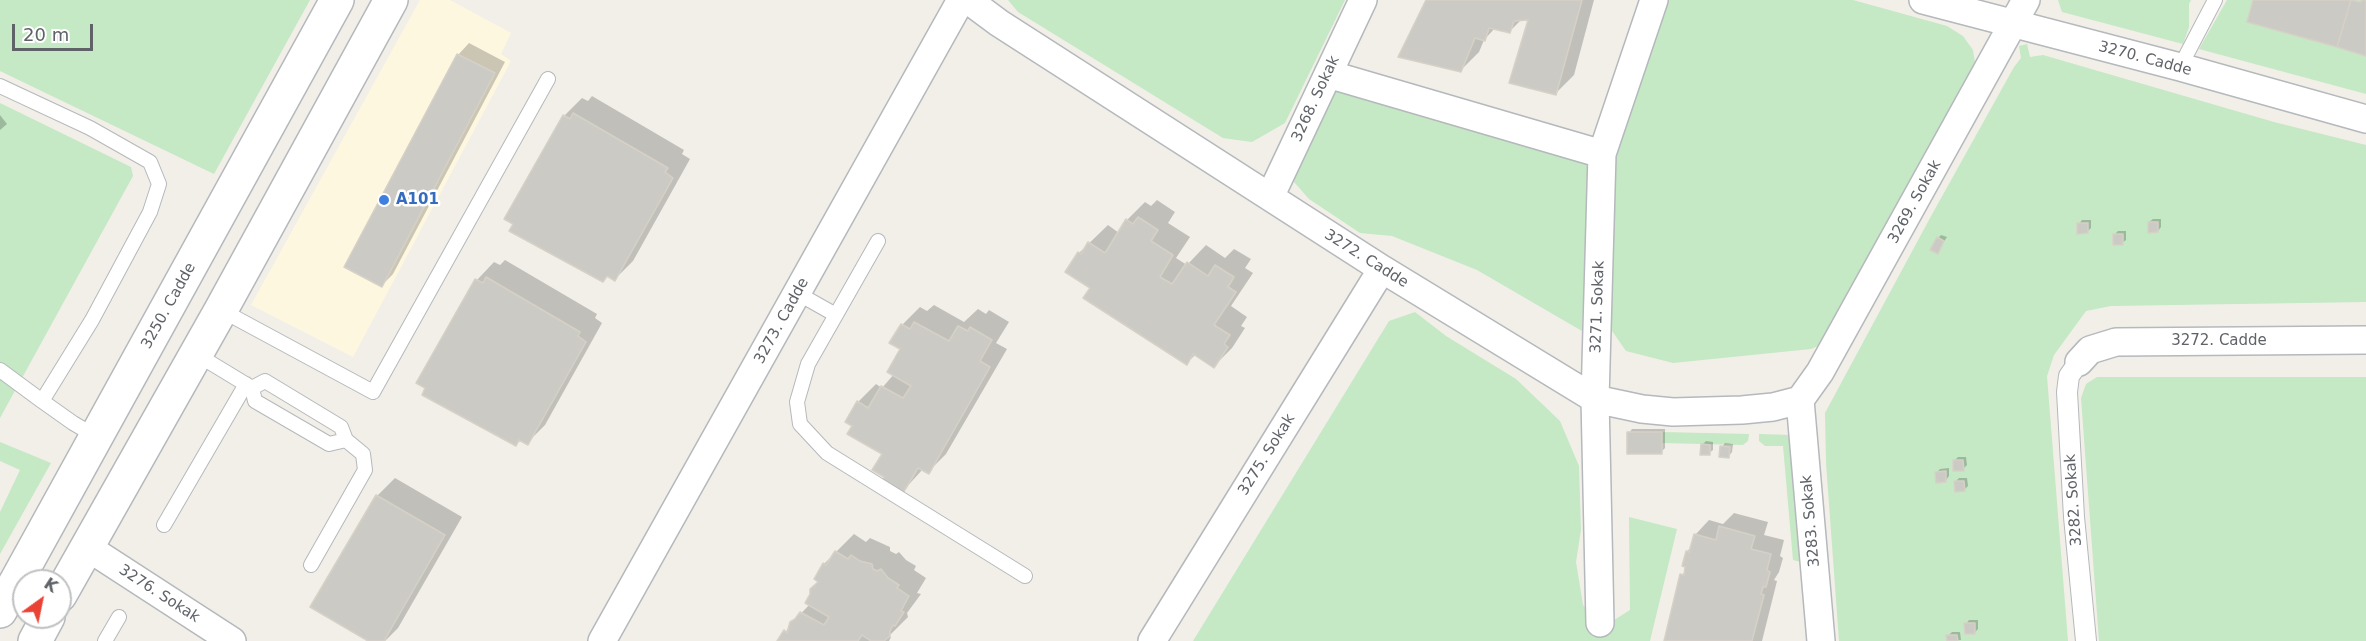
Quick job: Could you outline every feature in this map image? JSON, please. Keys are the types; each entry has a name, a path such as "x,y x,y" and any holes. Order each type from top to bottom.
{"street":[{"name":"3250. Cadde","path":"0,611 337,0"},
{"path":"72,574 221,310 391,0"},
{"name":"3273. Cadde","path":"602,641 961,0"},
{"name":"3272. Cadde","path":"968,0 999,23 1382,269 1595,399 1642,409 1673,412 1742,410 1773,407 1800,400"},
{"name":"3268. Sokak","path":"1270,197 1363,0"},
{"name":"3271. Sokak","path":"1600,623 1595,399 1602,154 1654,0"},
{"name":"3270. Cadde","path":"1923,0 2180,67 2366,119"},
{"name":"3269. Sokak","path":"1800,400 1820,372 2026,0"},
{"path":"1328,74 1602,154"},
{"name":"3275. Sokak","path":"1152,641 1382,269"},
{"name":"3272. Cadde","path":"2079,362 2090,350 2103,344 2116,342 2366,340"},
{"name":"3282. Sokak","path":"2079,362 2069,376 2067,392 2074,517 2086,641"},
{"name":"3283. Sokak","path":"1800,400 1821,641"},
{"path":"49,524 87,547"},
{"name":"3276. Sokak","path":"87,547 232,641"}],"lane":[{"path":"2180,67 2215,0"},
{"path":"221,310 373,392 548,79"},
{"path":"0,86 90,128 150,162 159,184 150,212 92,320 42,401"},
{"path":"878,241 808,364 797,402 800,424 827,453 1025,576"},
{"path":"797,294 836,315"},
{"path":"196,354 249,386 255,400 329,444 346,440"},
{"path":"0,370 73,423 97,436"},
{"path":"164,525 249,386 265,381 340,427 346,440 363,454 365,470 310,566"},
{"path":"105,641 119,617"}],"shaded area":[{"path":"420,0 450,0 511,33 501,54 511,61 353,357 251,305"}],"green space":[{"path":"0,0 310,0 214,174 0,71"},
{"path":"1008,0 1345,0 1285,123 1252,142 1223,138 1018,12"},
{"path":"1666,0 1853,0 1947,26 1963,36 1973,50 1976,69 1822,344 1811,349 1673,363 1626,351 1610,328 1613,173 1619,142"},
{"path":"2058,0 2191,0 2189,27 2183,44 2062,12"},
{"path":"2227,0 2366,0 2366,94 2199,49"},
{"path":"2027,44 2030,57 2043,55 2274,122 2366,145 2366,302 2111,306 2086,311 2054,355 2047,376 2068,641 1839,641 1826,463 1825,413 1930,218 2021,58 2019,46"},
{"path":"1335,88 1590,163 1582,331 1477,270 1392,236 1360,233 1309,199 1294,182 1298,160"},
{"path":"0,103 131,167 133,176 0,418"},
{"path":"1415,312 1446,336 1516,379 1560,421 1579,466 1581,530 1576,562 1583,605 1600,623 1611,622 1630,610 1629,517 1677,529 1650,641 1193,641 1389,321"},
{"path":"2097,377 2366,377 2366,641 2099,641 2081,398 2086,384"},
{"path":"1662,432 1749,434 1748,441 1743,445 1662,443"},
{"path":"1759,434 1791,435 1801,562 1793,560 1783,446 1765,446 1759,441"},
{"path":"0,442 51,463 0,554 0,512 20,470 0,461"}],"building":[{"path":"1426,0 1582,0 1556,95 1509,83 1528,20 1514,21 1510,33 1489,28 1485,41 1475,38 1461,72 1398,57"},
{"path":"2253,0 2351,0 2337,47 2247,22"},
{"path":"2351,0 2361,2 2361,0 2366,0 2366,56 2337,47"},
{"path":"457,54 495,73 382,287 344,267"},
{"path":"573,113 668,168 665,172 673,178 615,281 607,276 603,282 509,231 513,224 504,219 563,115 570,119"},
{"path":"1138,217 1158,230 1151,241 1173,255 1160,277 1172,284 1187,262 1208,276 1215,265 1234,277 1228,287 1236,292 1214,325 1230,335 1224,344 1228,347 1214,368 1193,354 1187,365 1083,298 1090,288 1065,272 1078,252 1081,254 1088,242 1105,253 1126,219 1133,224"},
{"path":"2148,222 2158,222 2158,232 2148,233"},
{"path":"2077,223 2088,223 2088,233 2077,234"},
{"path":"2113,234 2123,234 2123,245 2113,245"},
{"path":"1937,237 1944,241 1938,254 1930,250"},
{"path":"486,277 580,332 578,336 586,342 528,445 519,440 516,446 422,395 425,388 416,383 475,279 483,283"},
{"path":"914,322 949,341 958,326 968,331 970,327 992,340 980,361 990,367 929,474 918,468 903,493 882,481 884,477 872,470 882,454 847,434 852,426 845,422 857,401 868,408 881,386 903,398 911,386 887,372 900,349 889,343 901,324 910,329"},
{"path":"1627,432 1662,432 1662,454 1627,454"},
{"path":"1701,444 1710,445 1710,455 1700,455"},
{"path":"1720,446 1730,447 1729,458 1719,457"},
{"path":"1953,460 1963,460 1964,471 1953,471"},
{"path":"1946,471 1946,482 1936,483 1935,472"},
{"path":"1954,481 1964,481 1965,491 1955,492"},
{"path":"376,495 445,535 384,641 368,641 310,607"},
{"path":"1719,526 1755,536 1751,549 1771,554 1767,570 1770,572 1766,587 1763,587 1761,594 1764,595 1752,641 1664,641 1680,574 1684,575 1685,567 1682,566 1686,551 1689,552 1694,534 1716,540"},
{"path":"835,551 848,559 851,555 860,561 872,564 873,569 877,571 881,569 888,578 899,585 897,588 909,596 901,611 904,612 895,626 893,625 890,636 884,641 871,641 862,635 858,641 777,641 784,630 787,633 790,622 800,612 824,625 829,617 805,603 810,589 818,582 814,579 823,563 826,565"},
{"path":"1964,623 1975,623 1975,634 1965,634"},
{"path":"1946,635 1957,635 1958,641 1947,641"}],"place":[{"name":"A101","path":"384,200"}]}
